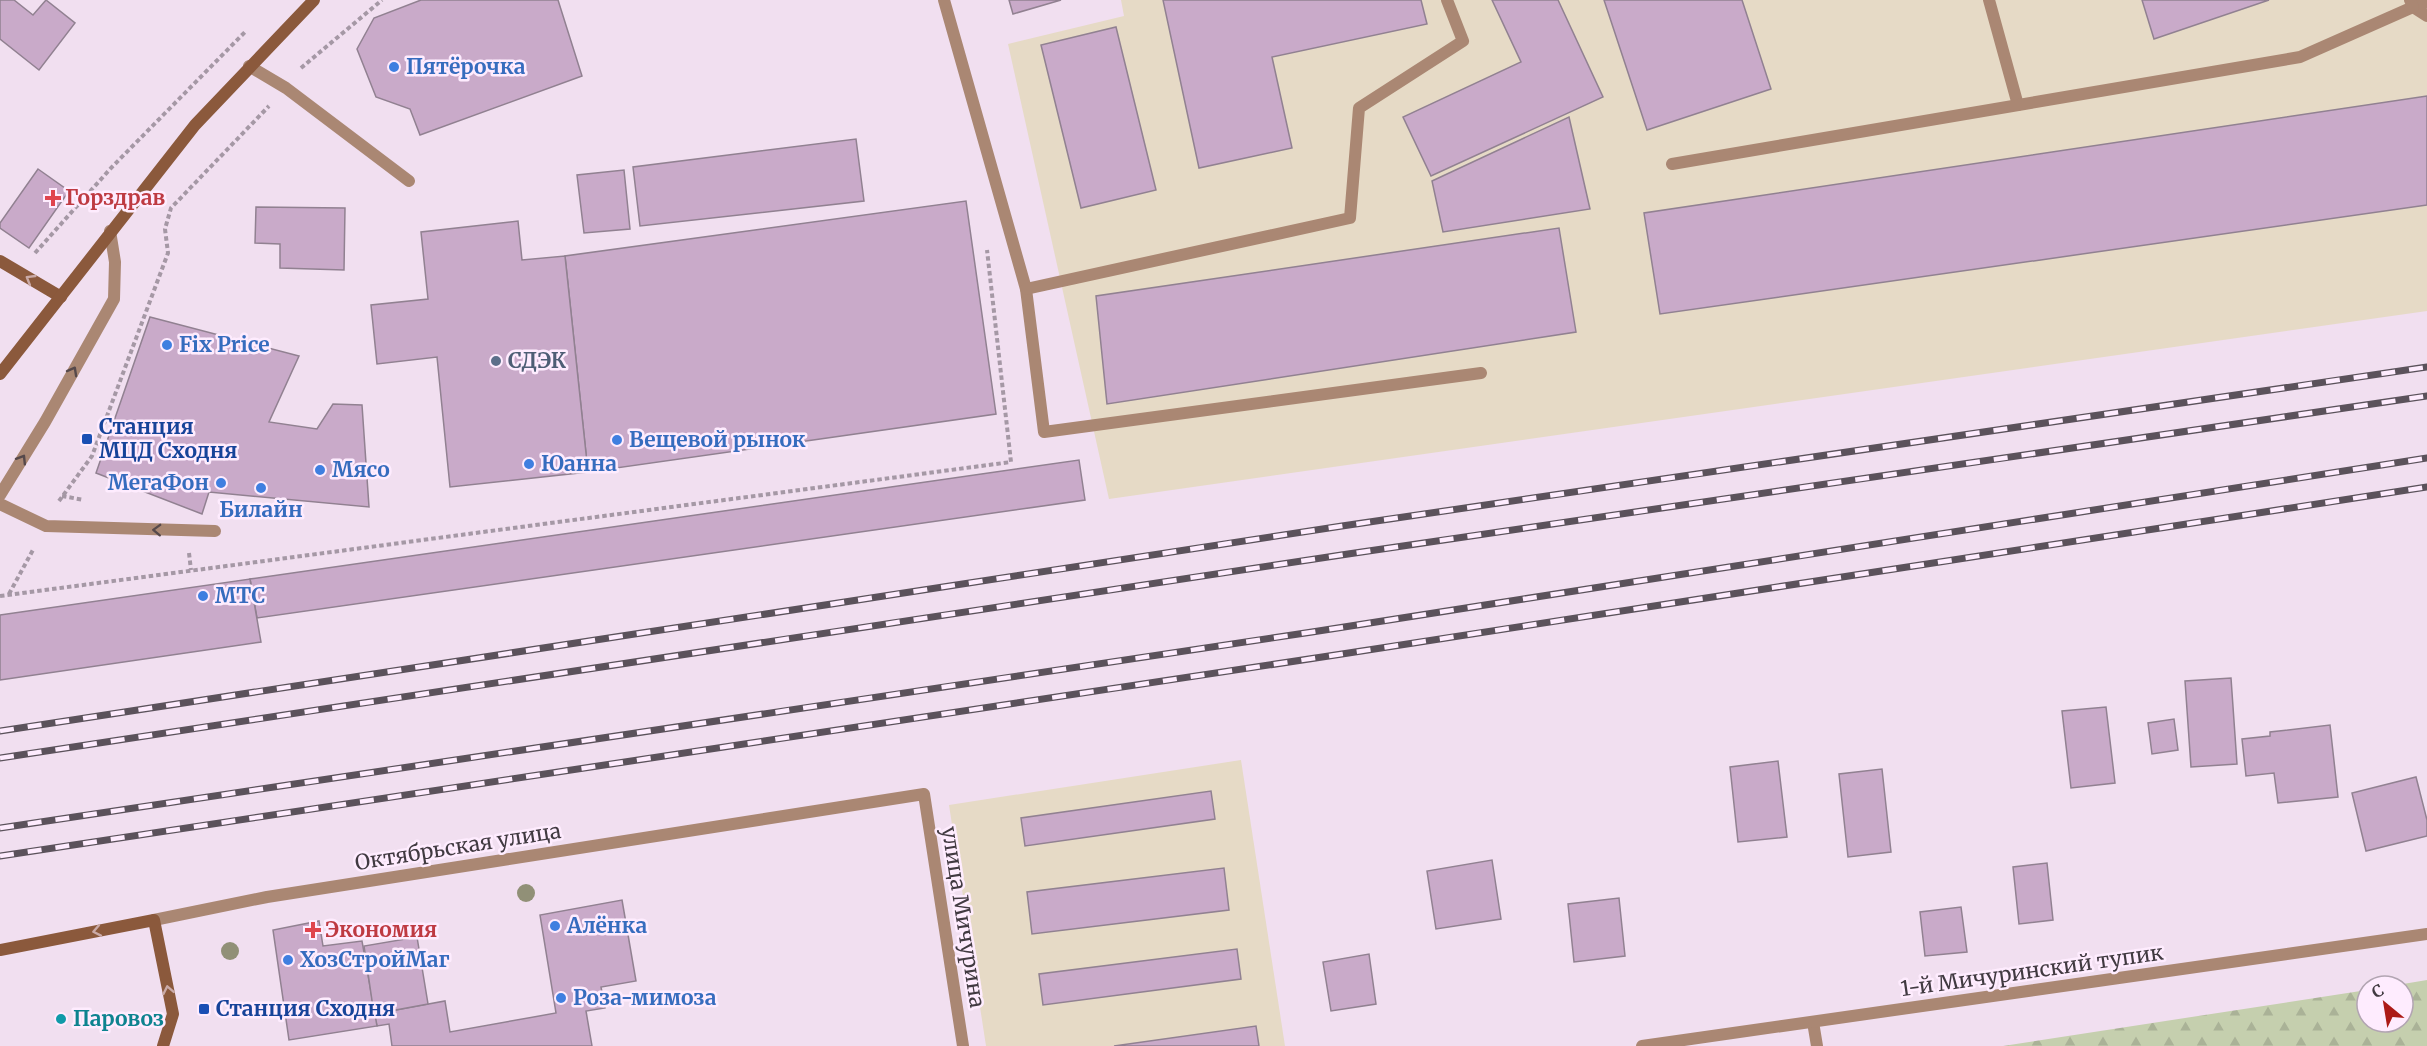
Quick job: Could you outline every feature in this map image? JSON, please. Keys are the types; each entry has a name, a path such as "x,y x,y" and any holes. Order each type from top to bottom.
{"street":[{"path":"0,374 195,125 314,0"},
{"path":"944,0 1026,289 1044,432 1481,373"},
{"path":"1026,289 1350,218 1359,108 1463,41 1447,0"},
{"path":"1989,0 2018,105"},
{"path":"1672,164 2300,57 2412,4 2427,2"},
{"path":"2412,4 2427,16"},
{"path":"249,66 286,88 409,181"},
{"path":"0,495 45,422 114,299 115,262 110,231"},
{"path":"0,261 61,297"},
{"path":"0,504 46,526 215,531"},
{"name":"Октябрьская улица","path":"0,950 279,896 924,794"},
{"name":"улица Мичурина","path":"924,794 963,1046"},
{"path":"154,920 173,1014 163,1046"},
{"name":"1-й Мичуринский тупик","path":"1642,1046 2427,934"},
{"path":"1813,1022 1817,1046"}],"path":[{"path":"9,594 62,496 92,456 168,253 165,229 171,208 286,88 299,70 382,0"},
{"path":"35,254 111,168 252,25"},
{"path":"0,596 1011,462 986,242"}],"shaded area":[{"path":"1121,0 2427,0 2427,311 1109,499 1008,44 1124,16"},
{"path":"1241,760 1285,1046 986,1046 949,805"}],"green space":[{"path":"2427,980 2427,1046 2003,1046 2355,992 2355,1034 2415,1034 2415,982"}],"building":[{"path":"0,0 14,0 33,15 46,0 75,23 39,70 0,39"},
{"path":"421,0 558,0 582,76 420,135 410,109 376,97 357,49 374,18"},
{"path":"1009,0 1061,0 1013,14"},
{"path":"1163,0 1421,0 1427,24 1272,57 1292,148 1199,168"},
{"path":"1492,0 1558,0 1603,97 1431,176 1403,117 1521,62"},
{"path":"1604,0 1742,0 1771,89 1647,130"},
{"path":"2142,0 2269,0 2154,39"},
{"path":"1116,27 1156,190 1081,208 1041,45"},
{"path":"2427,96 2427,205 1660,314 1644,213"},
{"path":"1569,117 1590,209 1443,232 1432,181"},
{"path":"856,139 864,201 640,226 633,167"},
{"path":"38,169 69,191 29,248 0,228 0,223"},
{"path":"624,170 630,229 584,233 577,175"},
{"path":"966,201 996,414 588,472 565,256"},
{"path":"256,207 345,208 344,270 280,268 280,244 255,243"},
{"path":"518,221 522,260 565,256 588,472 450,487 437,357 377,364 371,305 428,299 421,232"},
{"path":"1559,228 1576,332 1107,404 1096,296"},
{"path":"150,317 299,356 269,422 317,429 333,404 362,405 369,507 209,492 202,514 96,473"},
{"path":"1079,460 1085,500 257,618 250,579"},
{"path":"250,579 261,642 0,680 0,615"},
{"path":"2231,678 2237,764 2191,767 2185,681"},
{"path":"2106,707 2115,783 2071,788 2062,711"},
{"path":"2174,719 2178,750 2152,754 2148,723"},
{"path":"2330,725 2338,797 2278,803 2274,773 2246,776 2242,739 2270,736 2270,732"},
{"path":"1778,761 1787,837 1738,842 1730,767"},
{"path":"1882,769 1891,852 1848,857 1839,774"},
{"path":"2416,777 2427,820 2427,836 2366,851 2352,793"},
{"path":"1211,791 1215,819 1025,846 1021,818"},
{"path":"1492,860 1501,919 1436,929 1427,871"},
{"path":"2047,863 2053,920 2019,924 2013,867"},
{"path":"1224,868 1229,910 1032,934 1027,892"},
{"path":"1619,898 1625,956 1574,962 1568,904"},
{"path":"622,900 636,981 601,987 605,1008 586,1011 592,1046 392,1046 389,1024 377,1026 374,1014 445,1001 450,1032 556,1013 540,915"},
{"path":"1961,907 1967,952 1925,956 1920,912"},
{"path":"319,921 323,946 362,941 377,1026 289,1040 273,930"},
{"path":"417,937 428,1004 374,1014 364,946"},
{"path":"1237,949 1241,979 1043,1005 1039,974"},
{"path":"1369,954 1376,1004 1331,1011 1323,962"},
{"path":"1256,1026 1259,1046 1114,1046"}],"railway":[{"path":"0,731 1342,526 2427,367"},
{"path":"0,758 1348,554 2427,396"},
{"path":"0,828 1312,632 2427,458"},
{"path":"0,856 1342,654 2427,487"}],"place":[{"name":"Пятёрочка","path":"394,67"},
{"name":"Горздрав","path":"53,198"},
{"name":"Fix Price","path":"167,345"},
{"name":"СДЭК","path":"496,361"},
{"name":"Станция МЦД Сходня","path":"87,439"},
{"name":"Вещевой рынок","path":"617,440"},
{"name":"Юанна","path":"529,464"},
{"name":"Мясо","path":"320,470"},
{"name":"МегаФон","path":"221,483"},
{"name":"Билайн","path":"261,488"},
{"name":"МТС","path":"203,596"},
{"name":"Алёнка","path":"555,926"},
{"name":"Экономия","path":"313,930"},
{"name":"ХозСтройМаг","path":"288,960"},
{"name":"Роза-мимоза","path":"561,998"},
{"name":"Станция Сходня","path":"204,1009"},
{"name":"Паровоз","path":"61,1019"}]}
